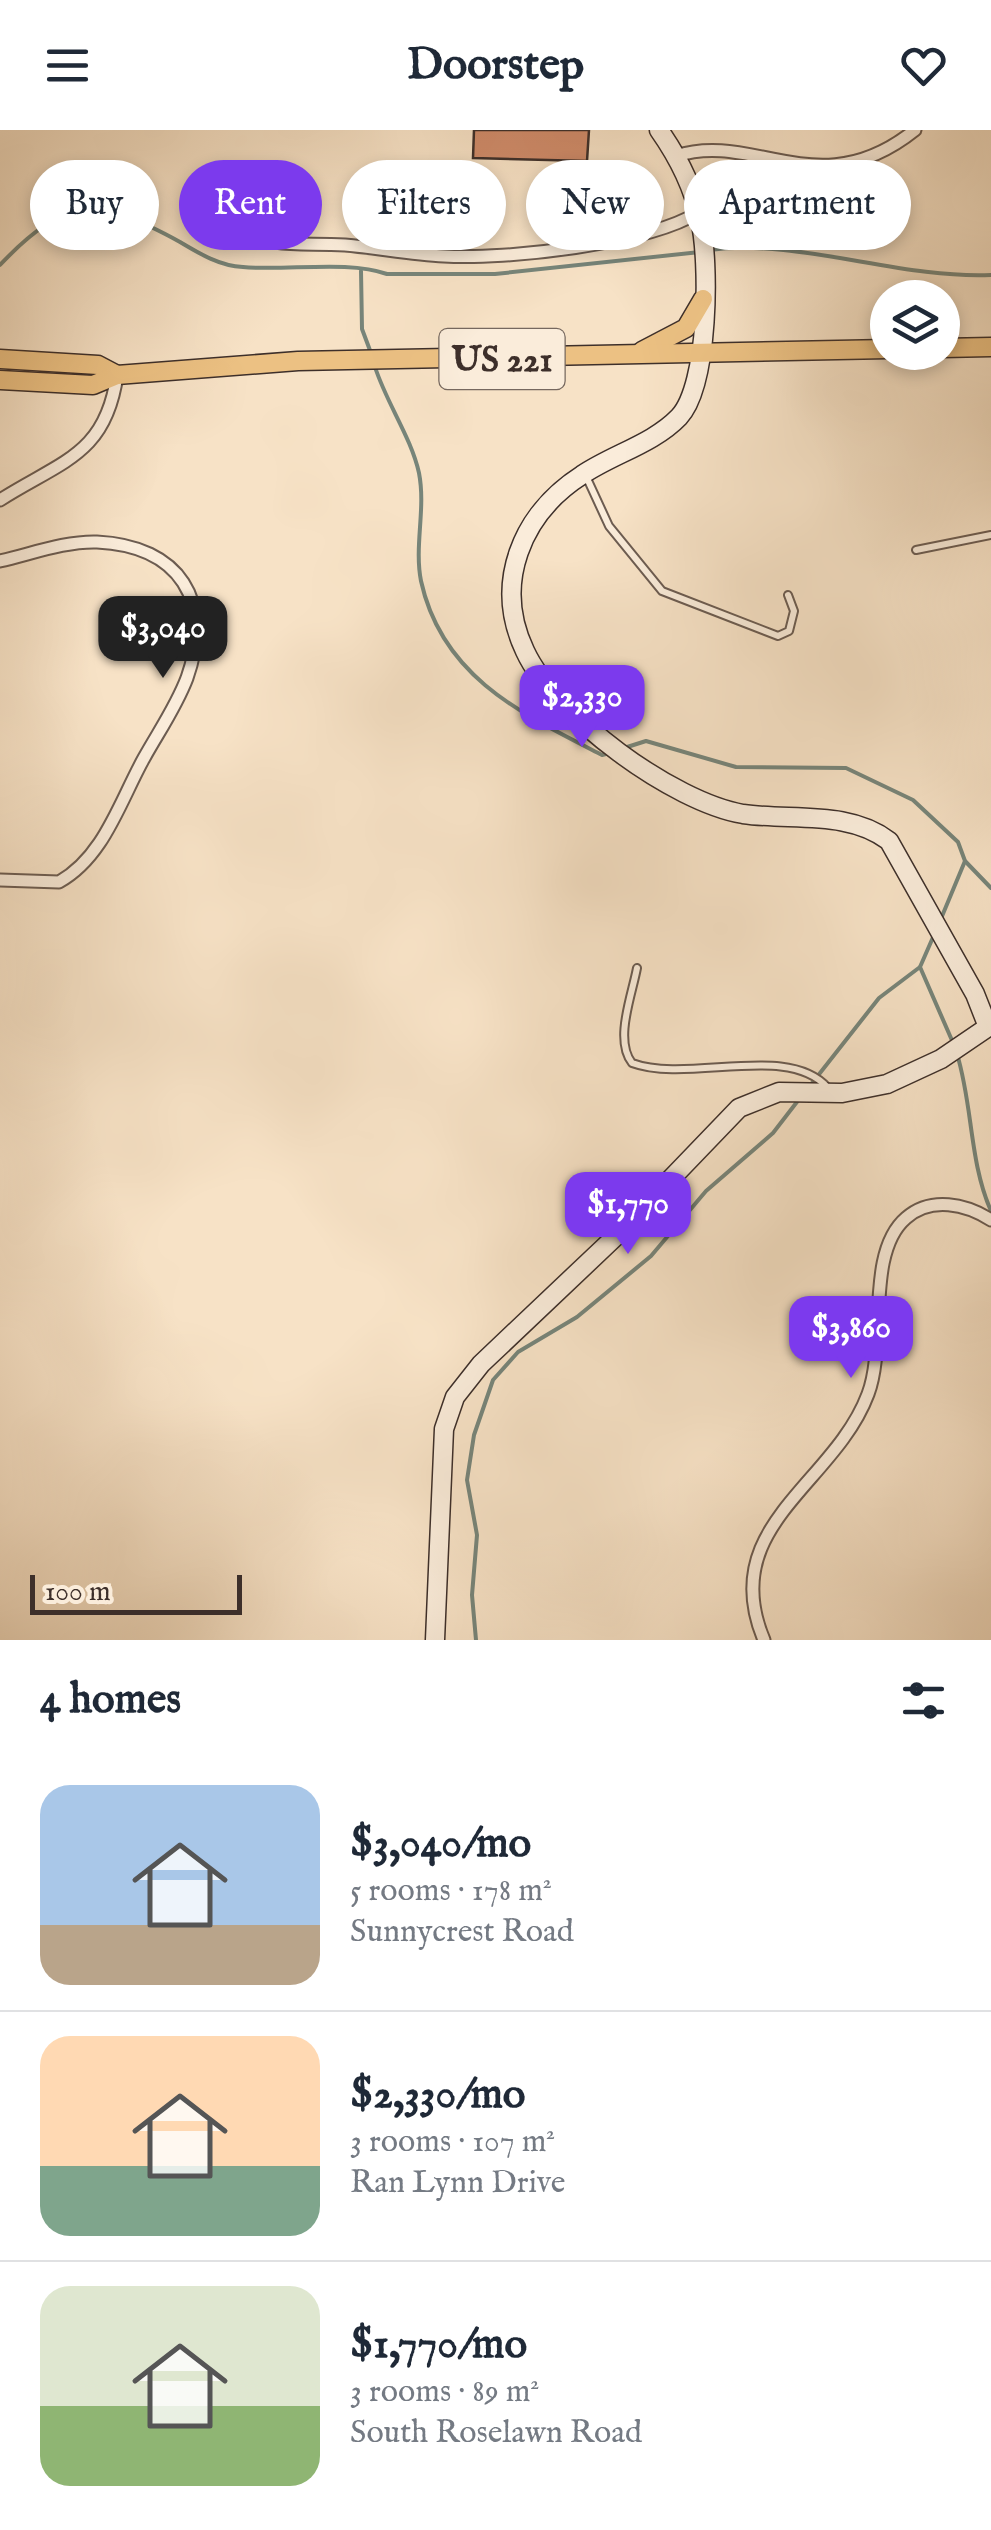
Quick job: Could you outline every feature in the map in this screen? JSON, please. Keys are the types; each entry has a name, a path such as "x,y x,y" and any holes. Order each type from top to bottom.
{"main road":[{"path":"631,356 686,328 703,298"},
{"path":"960,347 991,346"},
{"name":"US 221","path":"0,380 82,384 117,374 298,361 870,349"},
{"name":"US 221","path":"0,359 87,365 117,374"}],"street":[{"path":"659,130 684,176"},
{"path":"676,156 693,144 726,138 802,158 845,162 878,154 915,130"},
{"path":"322,245 448,256 619,241 658,232 684,219"},
{"path":"435,1640 444,1428 466,1381 615,1236 721,1122 758,1098 779,1092 860,1090 913,1074 990,1029 975,994 890,842 866,827 844,822 747,814 703,804 606,739 565,705 537,673 516,631 512,566 523,539 548,505 584,473 668,428 694,396 700,354 703,250"},
{"path":"0,500 88,447 110,410 117,374"},
{"path":"0,562 86,543 125,547 164,562 178,573 196,610 186,678 96,848 59,882 0,880"},
{"path":"764,1640 752,1592 755,1562 770,1528 850,1428 868,1394 889,1241 907,1217 929,1206 958,1206 991,1220"}],"lane":[{"path":"584,473 610,526 662,591 778,636 789,632 793,622 788,595"},
{"path":"916,550 991,535"},
{"path":"637,968 625,1035 625,1051 632,1063 698,1070 796,1067 832,1092"}],"building":[{"path":"474,130 589,130 587,160 473,158"}],"waterway":[{"path":"0,265 45,226 65,215 85,211 127,217 210,259 243,267 495,274 700,252"},
{"path":"785,250 920,271 991,275"},
{"path":"361,271 362,329 371,353"},
{"path":"375,367 419,473 421,581 447,643 489,689 515,707 602,755 610,753"},
{"path":"624,748 646,741 736,767 846,768 913,800 958,842 965,861 991,888"},
{"path":"940,921 965,861"},
{"path":"809,1087 879,998 920,967 934,935"},
{"path":"920,967 954,1045"},
{"path":"957,1054 979,1173 991,1211"},
{"path":"476,1640 472,1595 477,1535 467,1480 474,1435 493,1380 518,1352 577,1317 651,1256 706,1191 773,1133 800,1098"}]}
